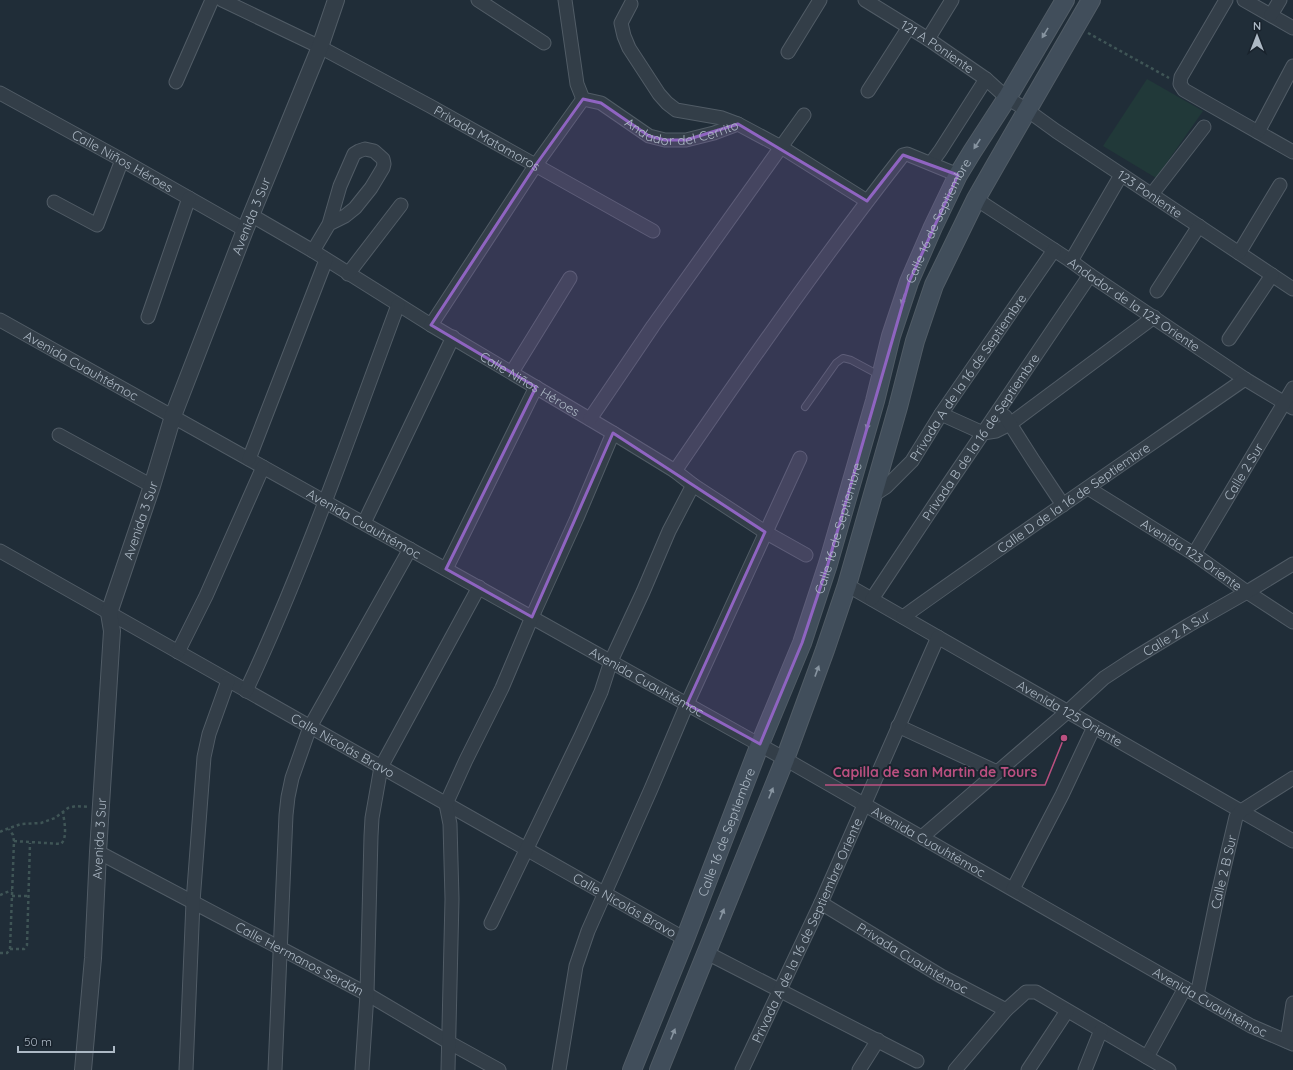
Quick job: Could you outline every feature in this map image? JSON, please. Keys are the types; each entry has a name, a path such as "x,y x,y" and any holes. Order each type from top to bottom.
{"main road":[{"name":"Calle 16 de Septiembre","path":"632,1070 685,939 760,744 802,643 826,571 891,336 909,282 958,175 1007,98 1065,0"},
{"name":"Calle 16 de Septiembre","path":"658,1070 785,759 825,650 847,585 915,341 934,285 976,199 1091,0"}],"street":[{"path":"176,82 212,0"},
{"name":"Privada Matamoros","path":"222,0 320,47 430,106 534,166 653,231"},
{"name":"Avenida 3 Sur","path":"83,1070 93,958 112,631 109,613 152,486 173,416 248,222 320,47 336,0"},
{"path":"478,0 544,43"},
{"path":"431,325 534,166 583,99 577,84 565,0"},
{"path":"788,52 820,0"},
{"name":"121 A Poniente","path":"865,0 928,39 986,79 1007,98"},
{"path":"928,39 952,0"},
{"path":"1226,0 1181,77 1180,84 1184,90 1293,152"},
{"path":"1244,0 1293,28"},
{"path":"1271,15 1280,0"},
{"path":"631,4 621,23 624,36 629,48 659,94 676,110 722,118 738,124"},
{"path":"868,91 909,27"},
{"path":"1258,132 1293,66"},
{"path":"931,163 986,79"},
{"name":"Calle Niños Héroes","path":"0,93 190,198 313,251 431,325 512,372 675,471 693,485 766,532 806,555"},
{"name":"123 Poniente","path":"1007,98 1293,289"},
{"name":"Andador del Cerrito","path":"583,99 601,103 649,136 665,140 686,140 714,133 738,124 781,147 867,201"},
{"path":"590,419 653,326 804,115"},
{"path":"1152,194 1204,127"},
{"path":"313,251 329,224 340,186 354,154 365,149 374,151 383,159 384,168 380,175 355,208 345,216 329,224"},
{"path":"675,471 718,407 867,201 903,155 907,154 958,175"},
{"path":"54,202 97,225 122,160"},
{"path":"1071,261 1121,175"},
{"path":"1239,253 1280,185"},
{"path":"148,318 190,198"},
{"name":"Andador de la 123 Oriente","path":"976,199 1071,261 1245,379 1289,405"},
{"path":"348,274 401,205"},
{"path":"1157,290 1199,226"},
{"name":"Privada A de la 16 de Septiembre","path":"872,496 886,487 912,460 941,414 1054,250"},
{"path":"249,459 326,260"},
{"name":"Privada B de la 16 de Septiembre","path":"872,599 1090,275"},
{"path":"1229,339 1272,275"},
{"path":"512,372 570,278"},
{"path":"246,691 276,624 326,502 398,304"},
{"path":"941,414 983,433 996,431 1010,424 1154,318"},
{"name":"Avenida Cuauhtémoc","path":"0,320 760,744 1251,1026 1290,1043"},
{"path":"364,523 452,337"},
{"name":"Calle D de la 16 de Septiembre","path":"903,617 988,556 1245,379"},
{"path":"446,569 536,387"},
{"name":"Calle 2 Sur","path":"1194,554 1289,405 1293,388"},
{"path":"1001,408 1063,505"},
{"path":"448,1070 450,1043 452,899 450,824 446,804 502,688 613,433"},
{"path":"59,435 152,486"},
{"path":"559,1070 576,966 588,931 687,704 800,458"},
{"path":"178,652 206,596 263,467"},
{"path":"491,923 584,729 600,692 611,661 643,592 669,530 693,485"},
{"name":"Avenida 123 Oriente","path":"1088,488 1194,554 1247,592 1293,622"},
{"path":"275,1070 288,797 292,778 310,727 410,549"},
{"name":"Calle Nicolás Bravo","path":"0,552 685,939"},
{"name":"Calle 2 A Sur","path":"922,837 1068,712 1104,678 1189,625 1293,564"},
{"name":"Avenida 125 Oriente","path":"847,585 1293,841"},
{"path":"362,1070 367,994 372,818 381,767 479,587"},
{"name":"Privada A de la 16 de Septiembre Oriente","path":"742,1070 821,903 938,637"},
{"path":"186,1070 193,902 204,757 209,734 228,681"},
{"path":"898,726 997,772"},
{"path":"1013,889 1062,794 1094,727"},
{"name":"Calle 2 B Sur","path":"1197,995 1217,898 1236,817 1241,812 1293,778"},
{"name":"Calle Hermanos Serdán","path":"98,852 367,994 499,1070"},
{"name":"Privada Cuauhtémoc","path":"821,903 941,976 1006,1010"},
{"path":"706,953 917,1061"},
{"path":"1147,1057 1185,988"},
{"path":"955,1070 1006,1010 1026,992 1036,992 1166,1069"},
{"path":"1290,1043 1293,1003"},
{"path":"1028,1070 1068,1011"},
{"path":"1085,1070 1101,1030"},
{"path":"858,1070 878,1040"}],"lane":[{"path":"805,407 836,363 843,358 851,360 881,376"}],"path":[{"path":"1075,26 1180,84"},
{"path":"0,832 21,824 41,823 55,818 68,808 76,806 101,808"},
{"path":"14,841 61,844 64,836 63,811"},
{"path":"0,953 7,953 10,949 14,841 13,835 9,829"},
{"path":"10,949 24,949 27,945 30,843"},
{"path":"0,896 12,890"},
{"path":"12,896 28,896"}],"highlighted area":[{"path":"583,99 601,103 649,136 665,140 686,140 738,124 867,201 903,155 958,175 909,282 828,564 802,643 760,744 687,704 765,532 613,433 532,617 446,569 536,387 431,325 535,166"}],"green space":[{"path":"1147,79 1203,111 1156,178 1103,146"}],"place":[{"name":"Capilla de san Martin de Tours","path":"1064,738"}]}
